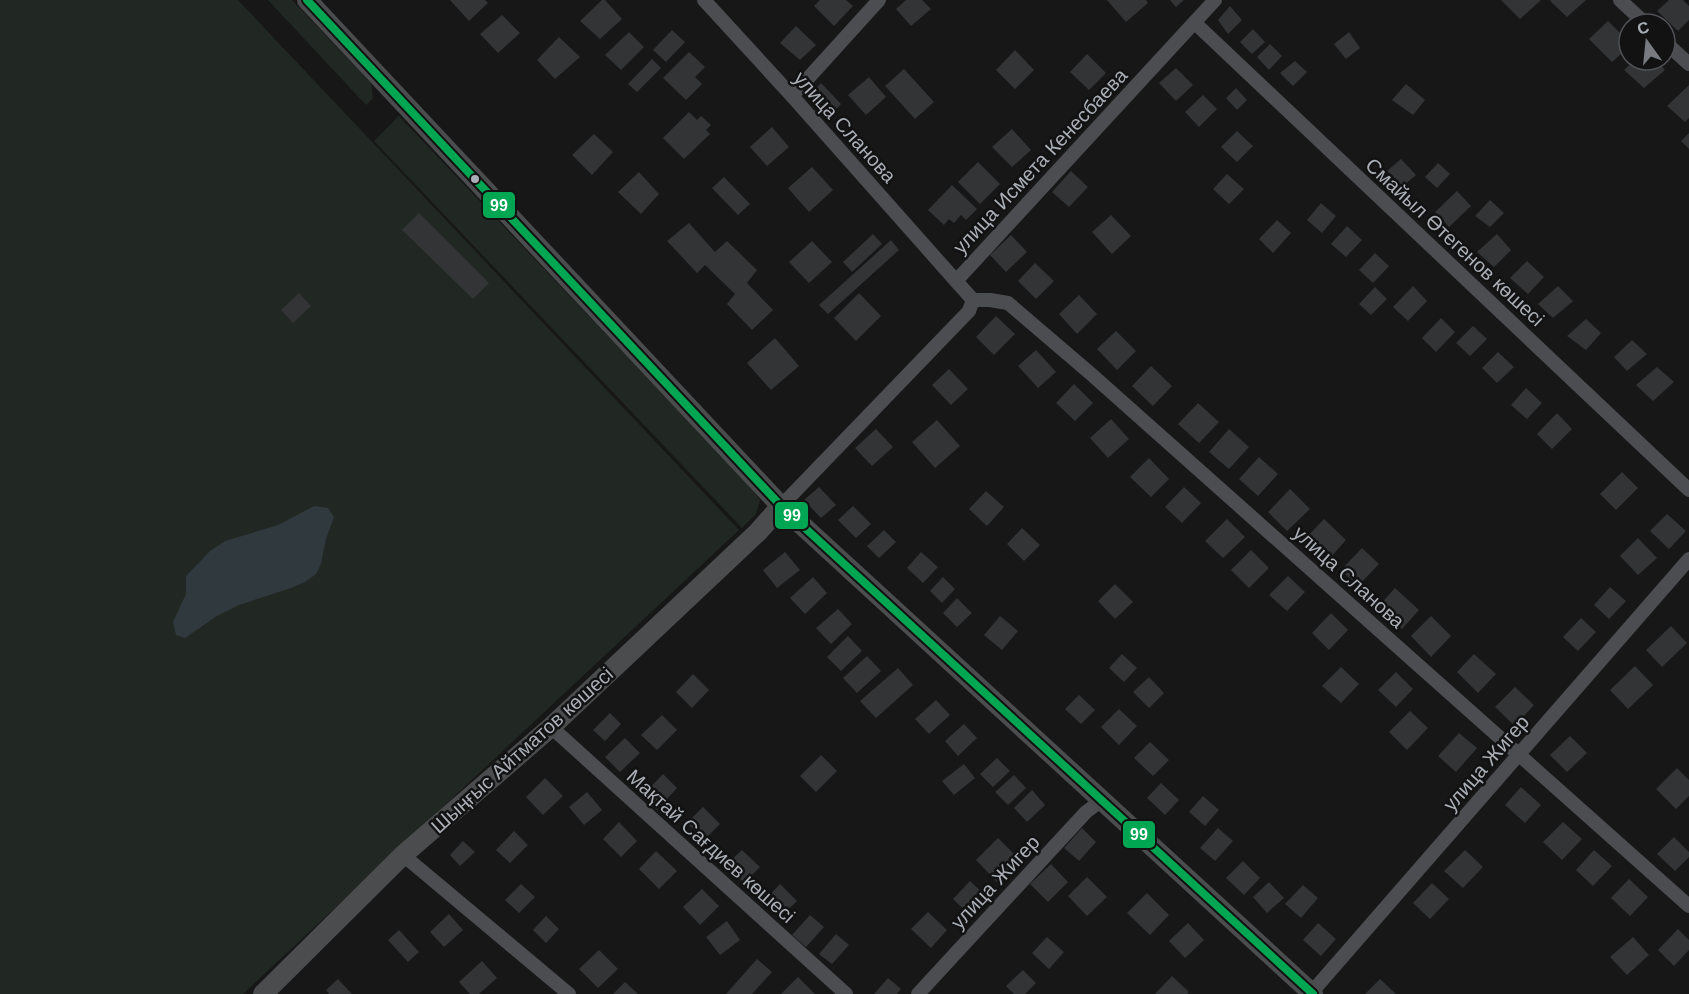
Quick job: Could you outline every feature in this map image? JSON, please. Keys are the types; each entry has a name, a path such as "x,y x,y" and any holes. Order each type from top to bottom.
{"main road":[{"path":"307,0 781,506 1312,993"},
{"name":"Шыңғыс Айтматов көшесі","path":"263,994 403,855 551,728 758,532 781,506"}],"street":[{"name":"улица Сланова","path":"704,0 956,281"},
{"path":"792,96 879,0"},
{"name":"улица Исмета Кенесбаева","path":"973,300 956,281 1215,0"},
{"path":"1620,0 1633,12"},
{"name":"Смайыл Өтегенов көшесі","path":"1195,23 1689,490"},
{"path":"1677,53 1689,64"},
{"path":"781,506 969,310 973,300"},
{"name":"улица Сланова","path":"973,300 1008,303 1091,374 1689,906"},
{"name":"улица Жигер","path":"1312,993 1689,559"},
{"name":"Мақтай Сағдиев көшесі","path":"551,728 846,994"},
{"name":"улица Жигер","path":"918,994 1086,812 1102,800"},
{"path":"403,855 569,994"}],"shaded area":[{"path":"0,0 238,0 739,530 243,994 0,994"},
{"path":"268,0 292,0 371,83 373,98 366,105"},
{"path":"399,116 747,483 760,500 756,514 742,528 374,141"},
{"path":"314,506 328,508 334,517 316,574 291,588 239,605 217,616 185,638 176,635 173,622 186,594 186,576 210,551 225,541 278,525"}],"building":[{"path":"450,0 485,0 488,3 469,21"},
{"path":"602,0 605,0 622,19 600,39 580,21"},
{"path":"820,0 846,0 853,6 834,26 814,6"},
{"path":"906,0 922,0 931,9 911,26 896,9"},
{"path":"1107,0 1146,0 1148,3 1126,22"},
{"path":"1170,0 1184,0 1176,7"},
{"path":"1501,0 1541,0 1520,19"},
{"path":"1551,0 1586,0 1567,17"},
{"path":"1669,0 1683,0 1689,6 1689,20 1678,31 1677,12 1657,11"},
{"path":"1230,6 1242,20 1228,34 1218,20"},
{"path":"502,15 520,33 498,53 480,34"},
{"path":"1608,21 1617,30 1617,58 1612,62 1589,39"},
{"path":"796,26 816,45 800,60 780,43"},
{"path":"1253,29 1265,42 1252,54 1240,42"},
{"path":"672,30 685,42 666,62 653,50"},
{"path":"629,32 644,47 621,70 605,55"},
{"path":"1349,32 1360,48 1346,59 1334,44"},
{"path":"559,37 580,57 555,79 537,60"},
{"path":"1270,44 1282,56 1269,70 1257,57"},
{"path":"1015,50 1034,70 1015,89 996,70"},
{"path":"689,52 705,67 695,77 702,84 686,100 663,78"},
{"path":"1087,54 1106,73 1089,90 1070,72"},
{"path":"652,59 661,68 637,92 628,84"},
{"path":"1295,61 1307,72 1293,86 1280,73"},
{"path":"1176,68 1193,85 1176,101 1159,83"},
{"path":"904,69 934,102 915,119 885,86"},
{"path":"1626,72 1663,72 1644,88"},
{"path":"869,77 886,97 866,115 848,95"},
{"path":"821,83 841,104 831,115 810,94"},
{"path":"1406,84 1425,100 1413,115 1392,100"},
{"path":"1689,85 1689,118 1685,122 1667,106"},
{"path":"1236,88 1247,100 1237,110 1226,98"},
{"path":"1203,95 1217,109 1199,127 1185,112"},
{"path":"689,112 697,120 701,116 711,125 706,130 710,134 684,159 663,138"},
{"path":"772,127 789,147 767,166 750,147"},
{"path":"1012,129 1031,150 1012,167 992,147"},
{"path":"1237,131 1253,146 1237,162 1221,147"},
{"path":"1689,133 1689,149 1681,141"},
{"path":"594,134 613,152 592,175 572,155"},
{"path":"1401,159 1416,175 1403,186 1387,171"},
{"path":"978,162 1000,184 980,204 958,182"},
{"path":"1438,163 1450,174 1437,188 1425,177"},
{"path":"812,167 833,190 809,212 788,188"},
{"path":"1071,171 1088,187 1069,207 1052,192"},
{"path":"639,172 659,194 641,214 618,192"},
{"path":"1227,174 1244,189 1229,204 1213,189"},
{"path":"724,177 750,204 738,215 712,188"},
{"path":"952,185 977,209 966,220 961,215 954,223 949,219 944,225 928,210"},
{"path":"1457,191 1471,206 1449,227 1435,212"},
{"path":"1490,200 1504,213 1490,227 1475,216"},
{"path":"1321,203 1336,216 1322,233 1307,220"},
{"path":"419,213 489,283 473,299 402,230"},
{"path":"1111,215 1131,236 1112,254 1092,232"},
{"path":"1277,220 1291,233 1273,253 1259,239"},
{"path":"689,223 715,252 727,241 757,270 747,283 773,310 752,330 727,304 735,294 705,265 697,273 667,241"},
{"path":"1347,226 1362,240 1346,257 1331,244"},
{"path":"873,234 882,244 852,272 843,262"},
{"path":"1497,234 1511,250 1494,267 1477,252"},
{"path":"1011,235 1027,252 1006,272 990,255"},
{"path":"891,240 899,250 828,314 819,305"},
{"path":"812,241 832,262 809,283 789,262"},
{"path":"1375,253 1389,266 1373,283 1359,270"},
{"path":"1527,261 1544,277 1528,294 1510,278"},
{"path":"1035,263 1054,281 1036,299 1018,281"},
{"path":"1413,286 1427,301 1408,321 1393,307"},
{"path":"1558,286 1573,301 1553,318 1538,304"},
{"path":"1375,287 1387,299 1371,315 1359,304"},
{"path":"299,293 311,306 293,323 281,310"},
{"path":"859,293 881,316 856,341 834,318"},
{"path":"1079,295 1097,314 1077,334 1059,314"},
{"path":"996,316 1015,334 994,355 976,337"},
{"path":"1441,318 1455,332 1436,352 1422,338"},
{"path":"1586,319 1601,333 1586,350 1567,336"},
{"path":"1473,326 1487,339 1470,356 1456,343"},
{"path":"1116,331 1136,351 1117,370 1097,349"},
{"path":"775,338 799,366 771,390 747,363"},
{"path":"1632,340 1647,354 1627,371 1614,357"},
{"path":"1036,350 1056,372 1038,388 1018,366"},
{"path":"1498,352 1514,367 1497,383 1482,368"},
{"path":"1151,366 1172,386 1153,406 1132,386"},
{"path":"1657,367 1674,382 1653,401 1636,385"},
{"path":"949,369 968,389 951,405 932,385"},
{"path":"1074,384 1093,403 1075,421 1056,403"},
{"path":"1526,388 1542,403 1527,419 1511,405"},
{"path":"1198,403 1219,422 1199,443 1178,424"},
{"path":"1557,413 1572,429 1552,449 1537,434"},
{"path":"1111,419 1129,439 1108,458 1090,438"},
{"path":"937,420 960,446 935,468 912,442"},
{"path":"876,429 893,447 872,466 855,448"},
{"path":"1229,429 1249,447 1229,469 1209,452"},
{"path":"1259,457 1278,474 1258,496 1239,479"},
{"path":"1149,458 1169,479 1151,497 1130,477"},
{"path":"1622,472 1638,488 1616,510 1600,494"},
{"path":"819,487 836,505 821,518 804,500"},
{"path":"1184,487 1201,503 1182,523 1165,507"},
{"path":"1290,489 1310,509 1287,531 1268,512"},
{"path":"986,491 1004,507 987,526 969,509"},
{"path":"853,506 871,524 856,538 838,520"},
{"path":"1667,514 1686,531 1669,549 1650,531"},
{"path":"1227,519 1245,537 1223,558 1205,541"},
{"path":"1324,519 1346,540 1329,559 1306,538"},
{"path":"1022,528 1040,545 1024,561 1007,544"},
{"path":"884,530 896,542 879,558 867,546"},
{"path":"1638,538 1657,558 1638,575 1620,556"},
{"path":"1362,548 1379,564 1358,586 1341,570"},
{"path":"1251,550 1269,568 1249,588 1231,570"},
{"path":"785,552 800,570 777,588 763,570"},
{"path":"921,552 938,567 923,583 907,568"},
{"path":"1288,576 1305,592 1287,611 1269,595"},
{"path":"813,577 827,593 805,614 790,598"},
{"path":"943,577 955,589 942,603 930,591"},
{"path":"1115,584 1133,602 1115,619 1098,601"},
{"path":"1610,587 1626,601 1609,619 1594,605"},
{"path":"1395,588 1419,610 1402,629 1378,607"},
{"path":"957,598 972,613 957,627 943,613"},
{"path":"838,609 852,624 831,644 816,628"},
{"path":"1331,613 1348,630 1329,650 1312,633"},
{"path":"1000,616 1018,631 1002,650 984,635"},
{"path":"1431,616 1451,636 1431,657 1411,636"},
{"path":"1581,618 1596,632 1578,651 1563,637"},
{"path":"1671,626 1687,643 1662,667 1646,650"},
{"path":"848,636 862,651 841,671 827,657"},
{"path":"1122,654 1137,668 1124,682 1109,668"},
{"path":"1474,654 1496,674 1478,693 1457,672"},
{"path":"867,656 881,671 857,693 843,678"},
{"path":"1635,666 1653,685 1628,709 1610,690"},
{"path":"1341,667 1359,684 1341,703 1322,686"},
{"path":"898,668 913,685 876,718 860,701"},
{"path":"1396,672 1413,689 1396,707 1378,690"},
{"path":"693,674 709,690 692,708 676,692"},
{"path":"1149,677 1164,693 1149,708 1133,692"},
{"path":"1515,687 1534,705 1515,726 1495,707"},
{"path":"1079,695 1095,710 1081,724 1065,709"},
{"path":"936,700 950,715 929,734 915,719"},
{"path":"1119,709 1137,726 1119,745 1101,727"},
{"path":"1410,711 1428,728 1407,750 1389,732"},
{"path":"610,713 621,724 605,741 593,730"},
{"path":"662,715 677,730 657,750 641,735"},
{"path":"964,724 977,738 958,756 945,741"},
{"path":"1459,733 1477,748 1456,772 1438,756"},
{"path":"1570,736 1587,753 1567,772 1550,755"},
{"path":"625,738 640,753 620,772 605,757"},
{"path":"1150,742 1169,760 1153,776 1134,758"},
{"path":"821,755 837,771 816,792 800,776"},
{"path":"997,758 1010,771 993,787 980,774"},
{"path":"964,764 975,778 954,795 942,781"},
{"path":"1677,768 1689,780 1689,796 1676,809 1656,789"},
{"path":"663,774 677,788 657,810 642,796"},
{"path":"1014,775 1026,788 1008,805 995,792"},
{"path":"545,778 563,796 543,815 526,797"},
{"path":"1161,783 1179,800 1165,815 1147,798"},
{"path":"1521,787 1541,805 1525,823 1505,805"},
{"path":"1032,790 1045,805 1027,822 1014,808"},
{"path":"587,792 602,810 584,825 569,807"},
{"path":"1203,796 1219,810 1205,826 1189,812"},
{"path":"703,807 720,824 704,840 687,823"},
{"path":"619,822 637,841 621,857 603,839"},
{"path":"1563,822 1582,839 1562,860 1543,842"},
{"path":"1082,828 1096,842 1079,861 1064,848"},
{"path":"1218,828 1233,841 1215,861 1200,848"},
{"path":"514,831 528,845 510,863 496,850"},
{"path":"1674,837 1689,852 1689,857 1675,871 1657,854"},
{"path":"998,838 1021,861 998,883 976,860"},
{"path":"463,841 475,852 460,866 450,855"},
{"path":"742,850 760,867 744,883 726,865"},
{"path":"1465,850 1483,867 1463,888 1444,871"},
{"path":"1594,850 1612,866 1593,886 1576,870"},
{"path":"656,851 677,871 659,889 639,869"},
{"path":"1243,861 1260,878 1244,895 1226,878"},
{"path":"1051,864 1068,882 1048,902 1030,884"},
{"path":"1087,877 1107,897 1087,916 1068,896"},
{"path":"1629,879 1648,897 1630,916 1611,898"},
{"path":"970,881 988,898 971,916 953,899"},
{"path":"1269,882 1284,898 1267,913 1253,897"},
{"path":"1432,883 1449,899 1430,919 1413,903"},
{"path":"521,884 535,897 519,913 505,900"},
{"path":"780,884 797,901 780,917 764,901"},
{"path":"1303,885 1318,898 1301,918 1285,904"},
{"path":"702,889 719,906 700,925 683,907"},
{"path":"1147,893 1169,915 1150,935 1127,913"},
{"path":"928,912 947,930 931,948 911,929"},
{"path":"449,914 463,930 444,947 430,932"},
{"path":"810,915 824,927 806,947 792,935"},
{"path":"546,916 559,929 546,943 533,930"},
{"path":"727,921 740,940 720,955 706,937"},
{"path":"1188,923 1204,940 1185,958 1169,941"},
{"path":"1318,923 1336,939 1321,956 1303,940"},
{"path":"1678,929 1689,940 1689,950 1674,966 1658,950"},
{"path":"399,930 419,952 408,962 388,940"},
{"path":"836,934 849,945 832,964 819,954"},
{"path":"1047,937 1064,952 1049,969 1032,953"},
{"path":"1633,937 1649,955 1627,975 1610,957"},
{"path":"599,950 618,969 598,988 579,969"},
{"path":"757,959 772,972 752,994 726,994"},
{"path":"482,961 497,978 479,994 470,994 459,982"},
{"path":"1023,970 1036,983 1025,994 1014,994 1006,986"},
{"path":"1172,976 1189,992 1187,994 1155,994"},
{"path":"798,977 815,994 781,994"},
{"path":"888,978 901,989 897,994 874,994"},
{"path":"338,979 352,994 329,994 326,990"},
{"path":"1380,979 1396,994 1365,994"},
{"path":"625,982 638,994 613,994"}],"transit line":[{"name":"99","path":"307,0 781,506 1313,994"}]}
